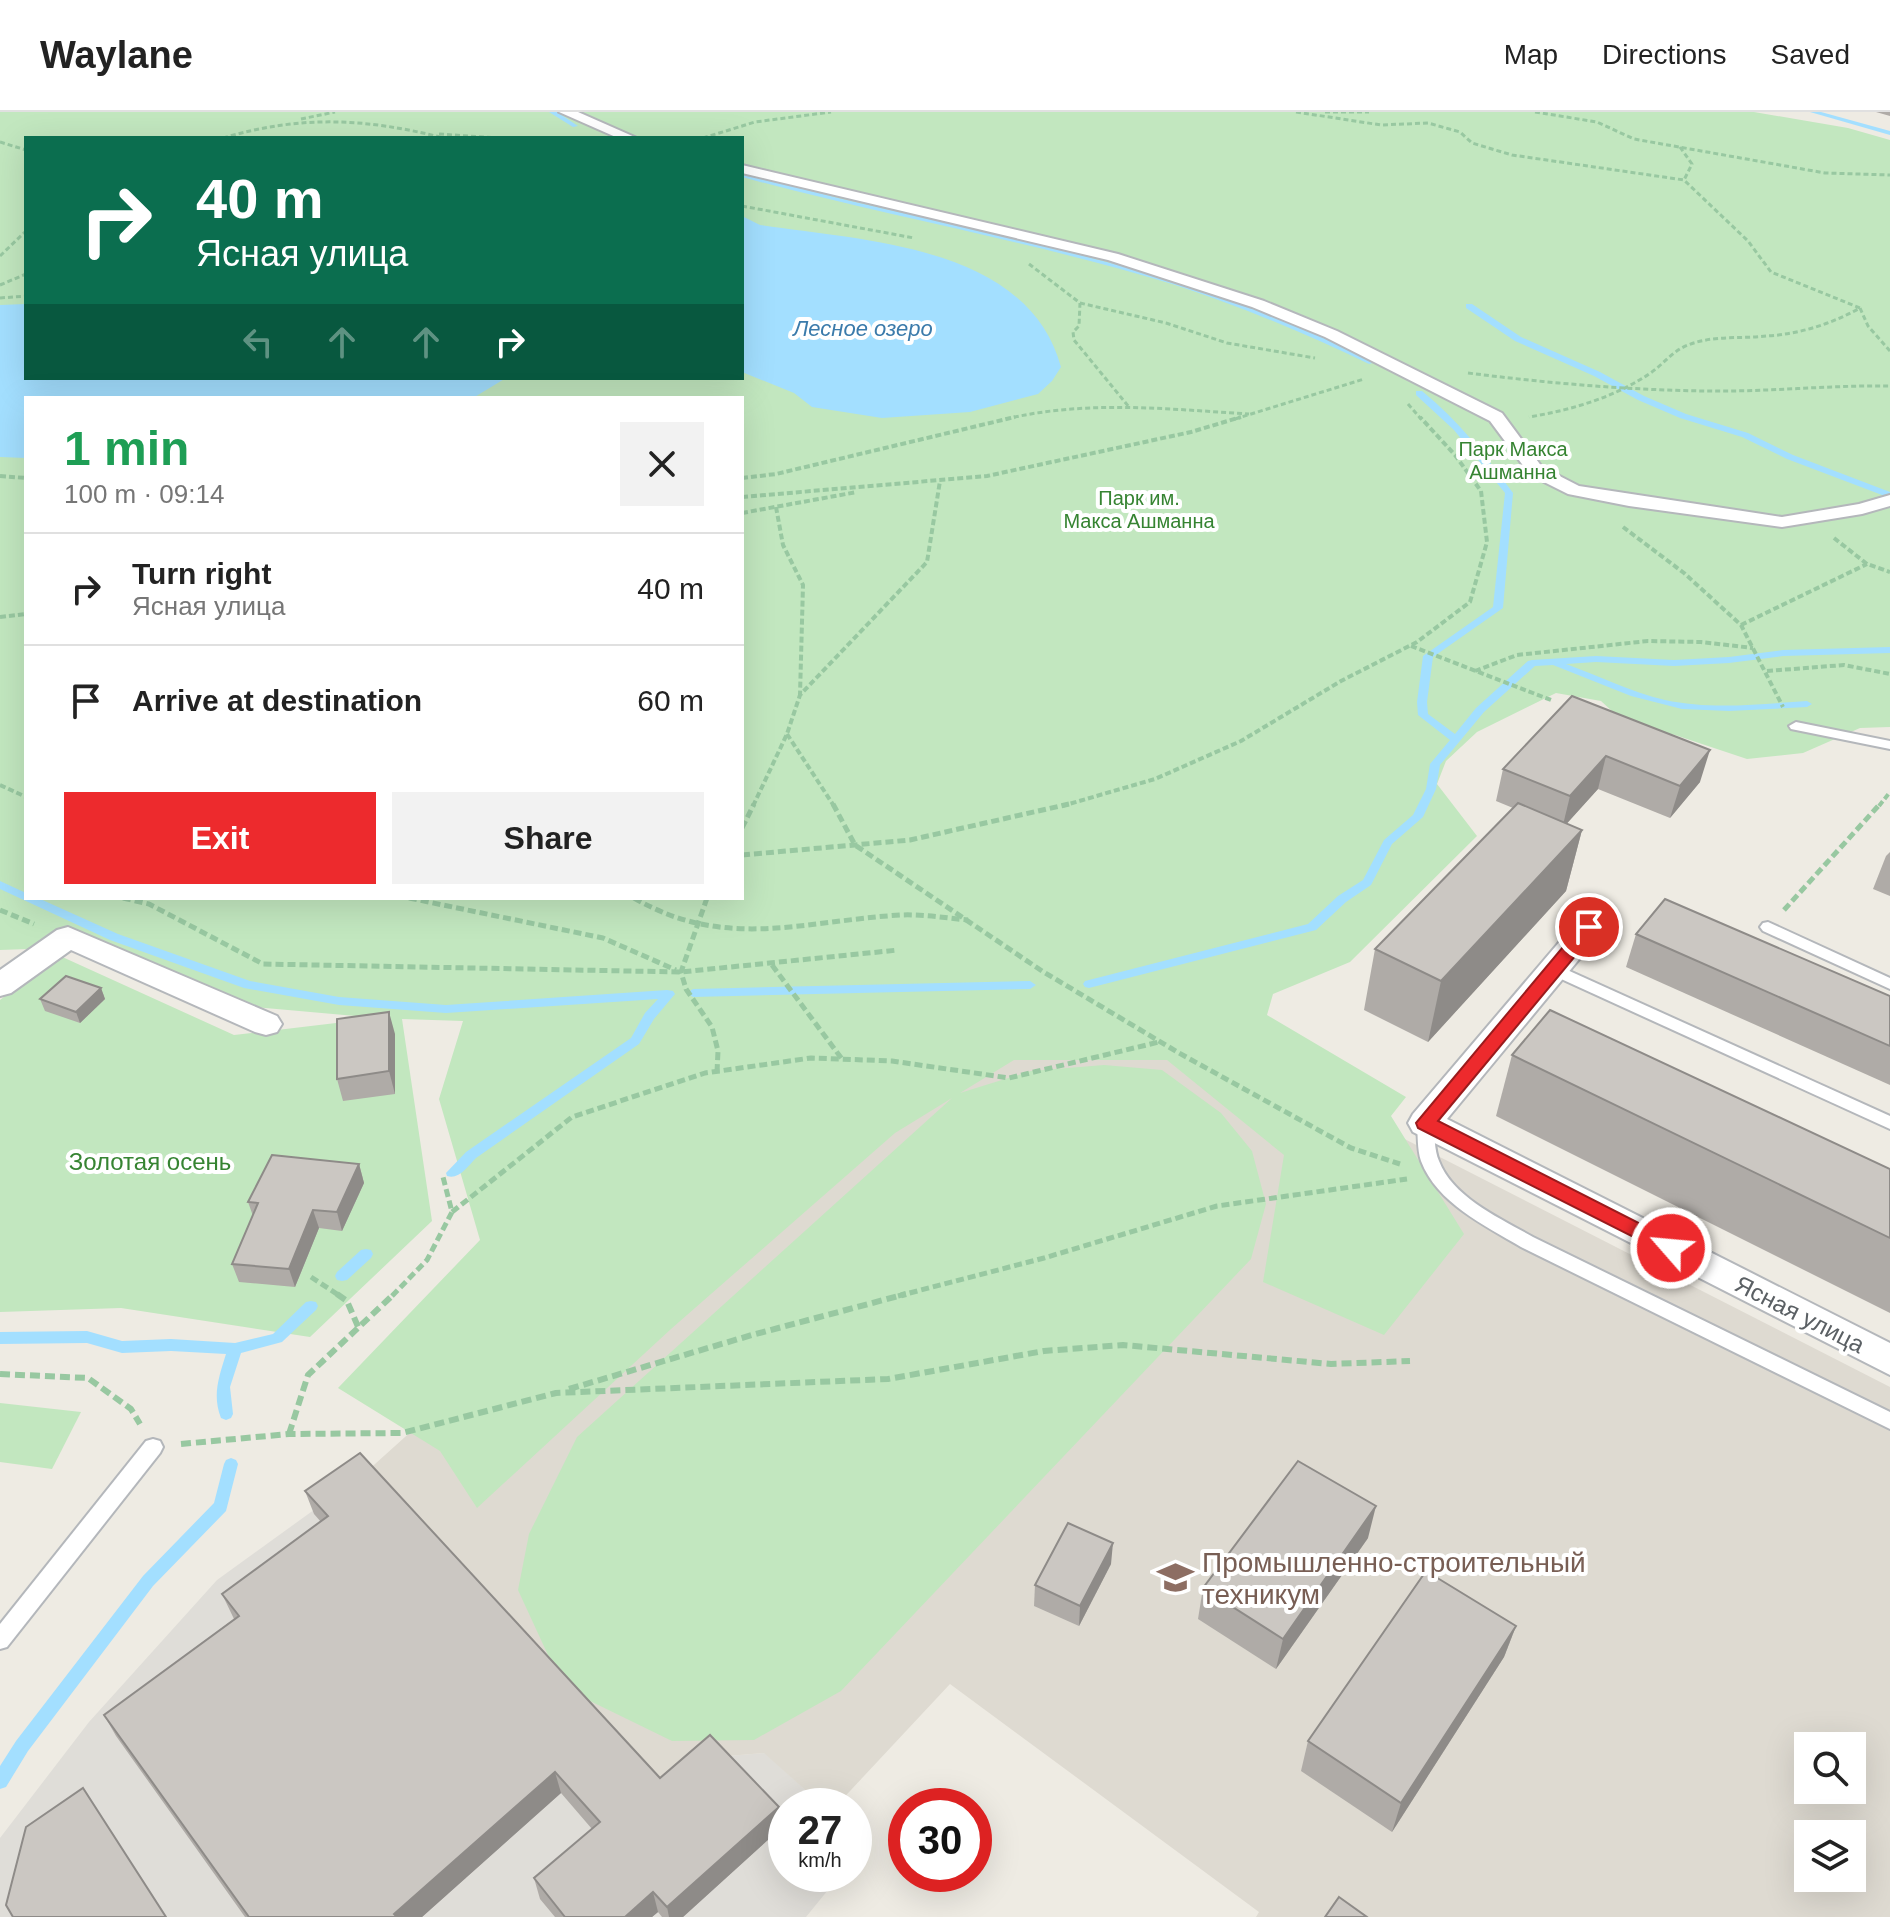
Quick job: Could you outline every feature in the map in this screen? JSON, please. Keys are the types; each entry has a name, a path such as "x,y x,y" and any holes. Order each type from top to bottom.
{"street":[{"path":"566,112 625,136"},
{"path":"744,169 1113,257 1258,304 1401,367 1496,417 1536,471 1574,490 1629,501 1782,522 1862,509 1890,500"},
{"path":"1425,1123 1589,927"},
{"path":"0,985 68,937 266,1024"},
{"name":"Ясная улица","path":"1425,1123 1890,1360"}],"lane":[{"path":"1796,726 1890,745"},
{"path":"1768,927 1890,984"},
{"path":"1554,969 1890,1123"},
{"path":"1425,1123 1430,1160 1439,1176 1470,1208 1527,1242 1890,1421"},
{"path":"0,1640 153,1447"}],"path":[{"path":"309,112 325,114"},
{"path":"231,136 335,112"},
{"path":"707,136 727,127 791,115 815,116 831,112"},
{"path":"1296,112 1381,125 1428,123 1460,132 1472,143 1512,155 1684,180 1748,241 1771,272 1860,308 1868,326 1890,351"},
{"path":"1325,112 1369,112"},
{"path":"1535,112 1597,122 1634,139 1825,173 1890,175"},
{"path":"289,122 346,122 409,128 436,136"},
{"path":"428,134 463,136"},
{"path":"0,142 24,149"},
{"path":"1680,147 1692,164 1684,180"},
{"path":"744,206 926,239"},
{"path":"0,256 24,233"},
{"path":"1020,260 1080,303 1166,323 1227,343 1319,359"},
{"path":"0,285 24,275"},
{"path":"0,298 24,296"},
{"path":"1080,303 1079,326 1073,332 1074,340 1129,407"},
{"path":"1496,417 1546,415 1584,404 1652,373 1667,356 1690,344 1780,335 1841,320 1860,308"},
{"path":"744,497 987,476 1191,432 1401,367"},
{"path":"1458,372 1545,383 1708,391 1832,385 1890,386"},
{"path":"744,855 910,840 1051,809 1155,779 1241,741 1341,681 1410,646 1470,602 1487,542 1481,491 1455,455 1380,374"},
{"path":"744,478 776,474 1042,410 1129,407 1256,414"},
{"path":"0,476 24,478"},
{"path":"800,695 927,562 940,481"},
{"path":"744,513 890,485"},
{"path":"744,824 787,734 800,695 803,585 783,545 776,507"},
{"path":"1808,518 1867,564 1890,572"},
{"path":"1623,527 1684,573 1741,625 1766,669 1780,702"},
{"path":"1741,625 1867,564"},
{"path":"0,617 24,614"},
{"path":"1475,671 1491,660 1529,652 1595,649 1650,641 1721,643 1754,648"},
{"path":"1410,646 1551,700"},
{"path":"1766,669 1844,665 1890,674"},
{"path":"787,734 824,788 855,845 1042,971 1159,1042 1351,1148 1439,1176"},
{"path":"0,785 24,796"},
{"path":"1768,927 1854,836 1890,792"},
{"path":"132,900 149,904 263,964 681,972 898,950"},
{"path":"419,900 603,938 681,972"},
{"path":"637,900 656,915 720,931 905,915 970,920"},
{"path":"706,900 681,972 686,989 712,1027 718,1051 717,1072"},
{"path":"771,964 842,1059"},
{"path":"289,1434 308,1375 427,1260 452,1212 572,1117 717,1072 811,1058 892,1061 1009,1078 1159,1042"},
{"path":"0,1374 88,1378 131,1409 153,1447 289,1434 402,1433 556,1393 752,1335 1044,1258 1217,1206 1352,1185 1439,1176"},
{"path":"443,1177 452,1212"},
{"path":"311,1277 347,1301 359,1329"},
{"path":"556,1393 888,1379 1044,1351 1123,1345 1331,1364 1410,1361"}],"shaded area":[{"name":"Промышленно-строительный техникум","path":"1199,1034 1890,1387 1890,1917 1256,1917 1259,1912 950,1684 853,1788 803,1788 764,1753 704,1758 661,1791 365,1473 455,1392 1000,1046"},
{"path":"365,1473 704,1758 765,1753 803,1788 768,1788 768,1892 826,1892 806,1917 0,1917 0,1838 89,1722 217,1580"}],"green space":[{"name":"Парк Макса Ашманна","path":"0,112 1754,112 1848,128 1890,140 1890,727 1860,728 1803,753 1747,759 1675,735 1626,724 1601,701 1556,693 1477,732 1446,761 1437,784 1477,836 1350,962 1273,994 1267,1015 1406,1097 1391,1116 1464,1234 1384,1335 1263,1282 1284,1155 1167,1060 1014,1060 960,1093 1031,1071 1104,1065 1162,1070 1221,1113 1252,1151 1266,1204 1251,1259 841,1691 754,1740 672,1741 586,1699 548,1655 518,1590 529,1534 577,1437 952,1098 895,1133 671,1329 477,1508 440,1451 338,1388 480,1240 439,1099 463,1021 402,1019 432,1221 310,1337 121,1308 0,1312 0,1000 58,955 234,1035 378,1018 220,1004 83,947 0,950"},
{"path":"0,1403 81,1412 52,1469 0,1462"}],"water":[{"name":"Лесное озеро","path":"744,217 760,225 892,245 937,256 979,273 1015,296 1043,327 1061,367 1038,394 970,412 882,418 812,407 794,393 744,373"},
{"path":"24,304 24,380 503,380 476,396 24,396 24,458 0,457 0,305"}],"building":[{"path":"1572,696 1710,750 1680,786 1606,756 1570,796 1503,769"},
{"path":"1518,803 1582,830 1441,981 1375,949"},
{"path":"1665,899 1890,996 1890,1046 1636,934"},
{"path":"66,976 101,988 76,1012 40,999"},
{"path":"1550,1010 1890,1169 1890,1238 1512,1055"},
{"path":"389,1012 389,1071 337,1079 337,1019"},
{"path":"272,1155 359,1164 337,1212 313,1210 289,1269 232,1264 258,1203 248,1202"},
{"path":"360,1453 660,1778 710,1735 768,1796 768,1817 667,1907 653,1892 625,1917 565,1917 534,1878 600,1822 555,1772 394,1914 397,1917 249,1917 104,1715 239,1616 222,1594 328,1516 305,1491"},
{"path":"1298,1461 1376,1506 1283,1639 1203,1588"},
{"path":"1068,1523 1113,1543 1080,1606 1035,1585"},
{"path":"1426,1571 1516,1626 1401,1803 1308,1741"},
{"path":"83,1788 166,1917 13,1917 6,1905 26,1827"},
{"path":"1339,1897 1367,1917 1325,1917"}],"waterway":[{"path":"552,112 575,126"},
{"path":"1813,112 1890,133"},
{"path":"744,176 1045,247 1174,283 1260,313 1372,362"},
{"path":"1469,306 1518,339 1597,374 1641,398 1683,416 1745,435 1790,457 1890,495"},
{"path":"1419,393 1457,428 1509,493 1498,608 1428,656 1423,715 1455,739"},
{"path":"1089,984 1312,927 1342,899 1367,882 1388,842 1418,817 1431,789 1435,764 1480,710 1532,663 1596,659 1674,663 1783,653 1890,650"},
{"path":"1558,664 1635,694 1682,706 1729,708 1807,704"},
{"path":"0,885 24,896"},
{"path":"32,900 114,937 248,985 339,1001 446,1009 667,994"},
{"path":"693,993 1030,985"},
{"path":"452,1173 471,1155 635,1041 649,1016 669,994"},
{"path":"342,1276 366,1254"},
{"path":"235,1349 277,1338 311,1306"},
{"path":"0,1338 87,1337 122,1347 171,1345 235,1349"},
{"path":"226,1414 223,1387 235,1349"},
{"path":"0,1781 22,1746 148,1581 221,1506 231,1464"}],"place":[{"name":"Промышленно-строительный техникум","path":"1176,1578"}],"route":[{"path":"1589,927 1425,1123 1671,1248"}],"park label":[{"name":"Парк им. Макса Ашманна","path":"1139,510"},
{"name":"Золотая осень","path":"150,1161"}]}
